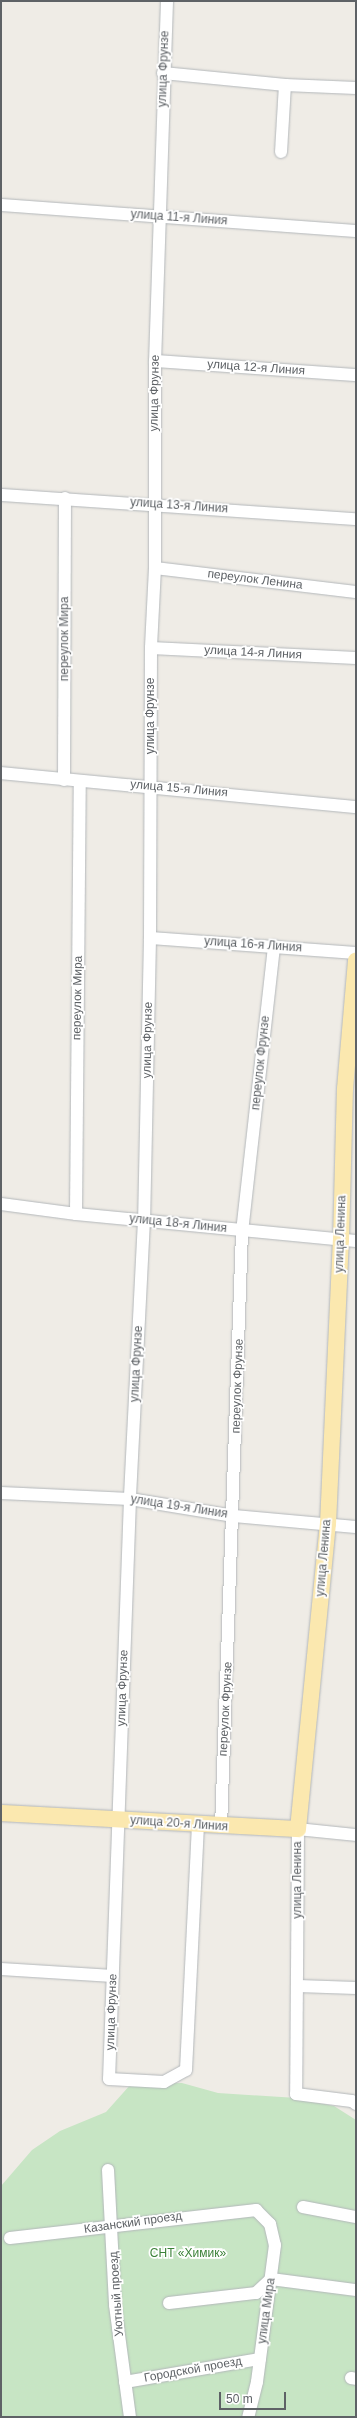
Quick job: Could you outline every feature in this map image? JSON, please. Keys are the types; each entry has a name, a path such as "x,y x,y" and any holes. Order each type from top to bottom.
{"main road":[{"name":"улица Ленина","path":"298,1829 328,1524 348,1241 350,1090 356,960"},
{"name":"улица 20-я Линия","path":"1,1813 221,1827 298,1829"}],"street":[{"name":"улица Фрунзе","path":"167,1 163,73 161,216 156,361 154,504 155,568 151,648 152,786 150,938 144,1220 130,1499 109,2080 164,2082 186,2070 198,1825"},
{"path":"163,73 285,85 356,88"},
{"path":"281,152 285,85"},
{"name":"улица 11-я Линия","path":"1,205 356,231"},
{"name":"улица 12-я Линия","path":"156,361 356,375"},
{"name":"улица 13-я Линия","path":"1,495 154,504 356,519"},
{"name":"переулок Мира","path":"64,780 65,498"},
{"name":"переулок Ленина","path":"155,568 356,592"},
{"name":"улица 14-я Линия","path":"151,648 356,658"},
{"name":"улица 15-я Линия","path":"1,773 80,782 152,786 356,807"},
{"name":"переулок Мира","path":"76,1214 80,782"},
{"name":"улица 16-я Линия","path":"150,938 356,953"},
{"name":"переулок Фрунзе","path":"221,1827 234,1516 242,1232 274,946"},
{"name":"улица 18-я Линия","path":"1,1204 76,1214 144,1220 242,1232 348,1241"},
{"name":"улица 19-я Линия","path":"1,1492 130,1499 234,1516 328,1524 356,1528"},
{"name":"улица 20-я Линия","path":"298,1829 356,1835"},
{"name":"улица Ленина","path":"298,1829 296,2094 352,2101 356,2104"},
{"path":"1,1969 113,1976"},
{"path":"298,1986 356,1988"},
{"name":"Уютный проезд","path":"108,2170 113,2226 115,2304 130,2417"},
{"path":"303,2207 356,2217"},
{"name":"Казанский проезд","path":"10,2238 256,2210"},
{"name":"улица Мира","path":"248,2417 257,2382 275,2246 270,2224 256,2210"},
{"path":"169,2303 256,2293 271,2279 356,2290"},
{"name":"Городской проезд","path":"125,2382 260,2359"}],"green space":[{"name":"СНТ «Химик»","path":"182,2083 218,2093 297,2098 334,2106 356,2120 356,2417 1,2417 1,2186 32,2150 60,2131 106,2112 131,2084"}]}
